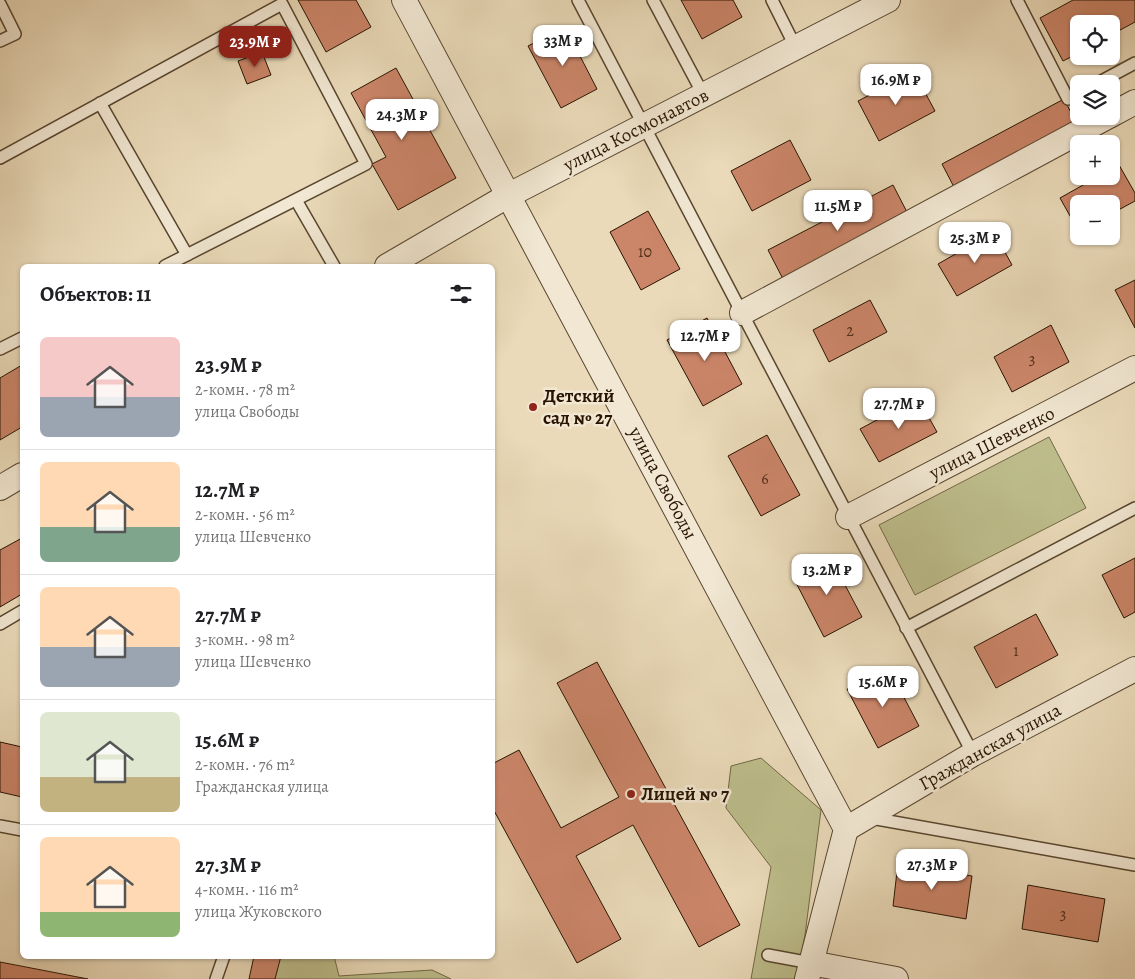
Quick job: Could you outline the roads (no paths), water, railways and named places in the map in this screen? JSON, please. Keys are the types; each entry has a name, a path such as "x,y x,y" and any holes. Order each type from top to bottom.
{"street":[{"name":"улица Свободы","path":"404,0 510,195 846,829"},
{"name":"улица Космонавтов","path":"390,264 510,195 888,0"},
{"path":"1120,110 1135,102"},
{"path":"742,313 1093,125"},
{"name":"улица Шевченко","path":"848,517 1135,368"},
{"path":"0,488 20,476"},
{"name":"Гражданская улица","path":"846,829 973,754 1135,669"},
{"path":"846,829 809,971 896,979"}],"lane":[{"path":"578,0 973,754"},
{"path":"653,0 704,96"},
{"path":"772,0 796,48"},
{"path":"1017,0 1068,99 1070,98"},
{"path":"0,4 15,34 0,41"},
{"path":"0,158 282,4 366,164 169,264"},
{"path":"1113,75 1135,63"},
{"path":"100,103 187,255"},
{"path":"296,200 333,264"},
{"path":"0,349 20,339"},
{"path":"906,628 1135,508"},
{"path":"0,624 20,612"},
{"path":"867,817 1135,865"},
{"path":"0,826 20,830"},
{"path":"768,955 809,971"},
{"path":"216,979 223,959"}],"place":[{"name":"Детский сад № 27","path":"533,407"},
{"name":"Лицей № 7","path":"631,794"}]}
